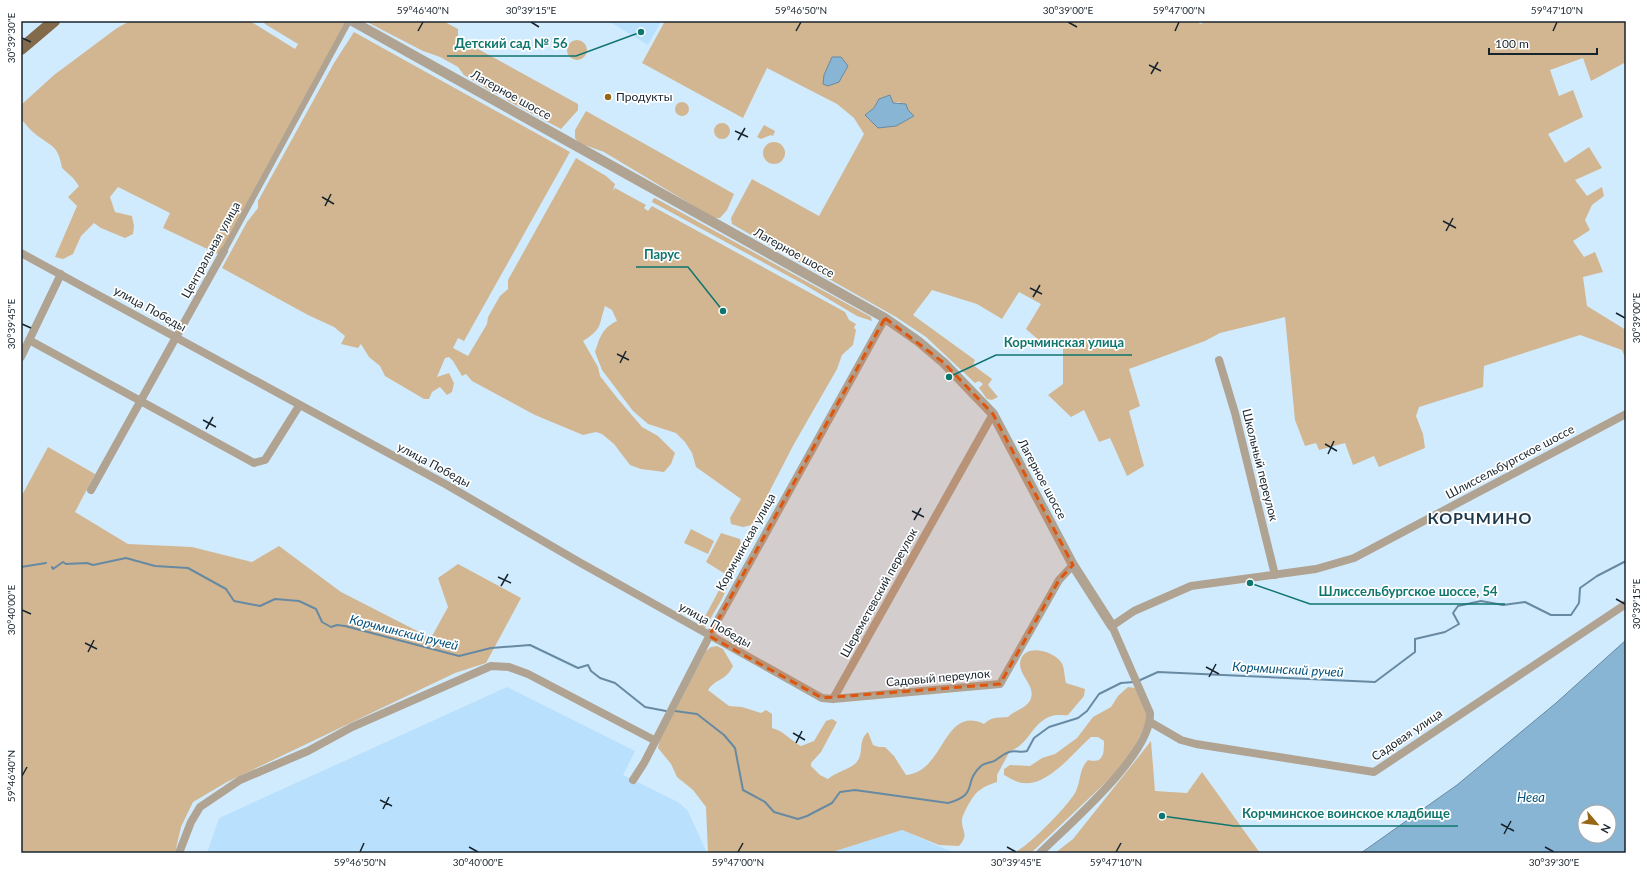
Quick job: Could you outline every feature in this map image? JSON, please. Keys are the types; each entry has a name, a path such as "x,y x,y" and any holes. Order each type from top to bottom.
{"main road":[{"path":"21,48 54,21"}],"street":[{"name":"Центральная улица","path":"91,490 142,401 351,21"},
{"name":"Лагерное шоссе","path":"351,21 885,318 918,341 944,363 993,414 1073,565 1112,626"},
{"name":"улица Победы","path":"21,253 299,406 447,485 709,636 822,698 833,699"},
{"path":"21,357 61,274"},
{"name":"Кормчинская улица","path":"633,780 644,763 654,740 709,636 885,318"},
{"path":"29,340 254,463 265,460 299,406"},
{"name":"Школьный переулок","path":"1219,360 1235,413 1275,575"},
{"name":"Шереметевский переулок","path":"833,699 993,414"},
{"name":"Шлиссельбургское шоссе","path":"1112,626 1134,611 1191,586 1316,569 1354,558 1626,414"},
{"name":"Садовый переулок","path":"833,699 1000,684 1059,580 1073,565"},
{"name":"Садовая улица","path":"1150,722 1180,740 1196,744 1374,772 1626,604"},
{"path":"1040,853 1120,773 1143,740 1150,722 1150,713 1112,626"},
{"path":"179,853 191,822 200,807 240,780 308,751 352,727 492,666 509,667 528,674 654,740"}],"highlighted area":[{"path":"885,318 944,363 993,414 1073,565 1059,580 1000,684 822,698 709,636"}],"shaded area":[{"path":"130,21 250,21 295,49 298,44 265,24 263,21 342,21 346,23 220,255 163,228 170,213 118,187 110,197 115,212 132,216 134,226 133,234 125,238 101,228 94,223 81,236 73,254 63,259 55,257 77,206 68,197 79,186 62,168 56,150 32,131 21,119 21,105 54,75 117,28"},
{"path":"365,21 443,21 458,29 458,38 578,104 578,110 561,129 510,102 502,96 492,92 464,75 458,67 440,57 423,51"},
{"path":"608,21 661,21 648,45"},
{"path":"665,21 1198,21 1200,24 1207,21 1626,21 1626,62 1591,81 1583,58 1550,70 1559,96 1573,90 1583,117 1548,134 1565,163 1589,147 1602,168 1575,180 1587,196 1602,187 1604,196 1592,205 1585,220 1590,230 1573,241 1584,257 1595,252 1603,272 1583,277 1587,306 1626,330 1626,360 1622,350 1580,335 1484,366 1483,387 1419,407 1416,416 1423,434 1425,448 1379,467 1374,456 1353,465 1345,443 1319,450 1316,443 1305,446 1295,420 1285,317 1220,333 1205,341 1129,369 1140,406 1129,411 1144,466 1127,476 1110,438 1099,442 1084,410 1071,417 1048,395 1063,384 1063,348 1049,349 1026,329 1041,304 1019,292 1002,319 977,304 932,290 913,315 975,360 973,365 992,379 988,385 998,397 992,400 987,399 979,388 983,384 979,381 975,383 926,337 896,317 732,224 731,218 752,179 819,216 864,134 854,118 837,104 767,68 743,118 642,63","holes":["899,102 914,116 896,126 865,115 874,108"]},
{"path":"354,32 570,152 464,341 458,338 453,348 468,356 487,324 488,317 500,296 508,289 508,280 576,158 606,176 615,184 613,191 615,188 646,205 644,208 648,211 652,206 845,312 849,320 856,324 854,328 856,330 853,345 842,355 837,369 794,444 752,525 743,527 731,524 730,518 741,499 696,467 692,453 685,442 676,433 648,424 633,411 602,370 595,352 600,337 608,327 617,321 612,310 605,306 597,330 583,341 598,367 600,376 618,399 642,427 658,436 675,453 671,464 664,472 641,469 630,465 614,444 602,434 596,432 583,435 535,415 472,381 466,374 462,376 449,357 445,358 437,377 449,373 454,383 452,392 447,395 440,387 432,392 429,399 424,399 385,376 380,366 369,357 361,344 358,348 341,344 345,336 334,327 308,315 222,268 247,222 258,208 258,201 334,63"},
{"path":"577,40 584,43 587,50 584,57 577,60 570,57 567,50 570,43"},
{"path":"682,102 687,104 689,109 687,114 682,116 677,114 675,109 677,104"},
{"path":"586,111 734,194 727,210 720,218 714,218 604,152 579,143 575,138 575,130"},
{"path":"719,123 725,123 730,128 728,137 725,139 719,139 714,134 714,128"},
{"path":"764,125 775,131 773,136 771,135 761,139 757,137"},
{"path":"774,142 782,145 785,153 782,161 774,164 766,161 763,153 766,145"},
{"path":"655,198 871,317 872,321 857,316 805,285 652,202"},
{"path":"48,447 95,474 75,512 128,544 192,547 252,562 279,546 341,592 431,638 448,607 438,578 458,564 521,598 486,663 455,673 227,782 193,802 181,827 175,853 21,853 21,497"},
{"path":"691,529 714,541 708,554 684,543"},
{"path":"721,533 740,539 741,545 727,569 733,575 722,599 705,628 700,626 727,575 706,562"},
{"path":"717,646 723,649 733,666 727,675 714,683 708,690 729,706 742,707 761,713 766,710 772,714 772,728 780,731 801,746 814,741 826,721 832,719 837,722 821,752 811,763 811,766 820,775 828,779 856,763 859,759 863,739 868,732 873,745 885,747 894,756 906,775 919,771 929,763 944,741 960,724 970,721 984,724 992,719 1008,717 1024,707 1031,698 1032,694 1031,689 1022,673 1020,664 1022,657 1031,651 1038,650 1051,654 1057,658 1063,667 1066,683 1085,689 1084,696 1068,715 1054,715 1040,723 1021,744 1010,751 997,775 997,782 986,786 977,792 962,819 965,835 959,846 939,845 902,830 829,853 708,853 706,807 693,790 677,777 671,764 658,748 666,723 675,711 706,651 711,647"},
{"path":"507,687 635,751 623,775 678,802 688,811 707,853 207,853 219,818"},
{"path":"1128,687 1135,688 1147,712 1145,726 1132,751 1120,769 1031,853 1013,853 1037,835 1066,805 1076,791 1085,763 1088,760 1093,761 1100,759 1102,756 1104,741 1098,737 1091,737 1069,759 1051,774 1033,782 1021,783 1014,780 1004,775 1004,769 1010,765 1030,766 1042,758 1055,754 1077,738 1093,717 1111,707 1118,696"},
{"path":"1151,741 1155,791 1187,793 1202,772 1260,853 1055,853 1073,839"},
{"path":"902,830 955,853 829,853 842,848"}],"water":[{"path":"832,57 841,57 848,66 839,82 828,86 823,84 824,75"},
{"path":"890,95 893,103 906,104 908,110 914,116 896,126 878,128 865,115 874,108 879,99"},
{"name":"Нева","path":"1626,640 1626,853 1361,853 1457,785 1556,703"}],"waterway":[{"name":"Корчминский ручей","path":"52,567 53,569 63,562 66,564 87,563 93,565 126,558 155,566 188,568 226,589 234,601 260,606 275,599 299,601 316,609 322,622 331,627 337,625 345,626 459,656 491,648 530,645 578,668 588,665 591,671 600,678 615,683 645,707 666,711"},
{"name":"Корчминский ручей","path":"1138,681 1158,672 1375,682 1415,652 1415,639 1445,632 1459,624 1453,613 1458,606 1481,601 1503,605 1525,602 1551,615 1571,615 1579,603 1580,588 1597,576 1626,561"},
{"name":"Корчминский ручей","path":"21,567 46,563"},
{"name":"Корчминский ручей","path":"675,711 697,714 724,735 735,748 743,790 765,802 774,812 798,819 832,803 840,792 855,790 948,803 958,800 967,792 975,772 983,765 994,761 1009,752 1027,751 1034,738 1049,727 1078,718 1087,711 1099,694 1121,683 1134,682"}],"place":[{"name":"Детский сад № 56","path":"641,32"},
{"name":"Продукты","path":"608,97"},
{"name":"Парус","path":"723,311"},
{"name":"Корчминская улица","path":"949,377"},
{"name":"Шлиссельбургское шоссе, 54","path":"1250,583"},
{"name":"Корчминское воинское кладбище","path":"1162,816"}],"district":[{"name":"КОРЧМИНО","path":"1480,518"}]}
